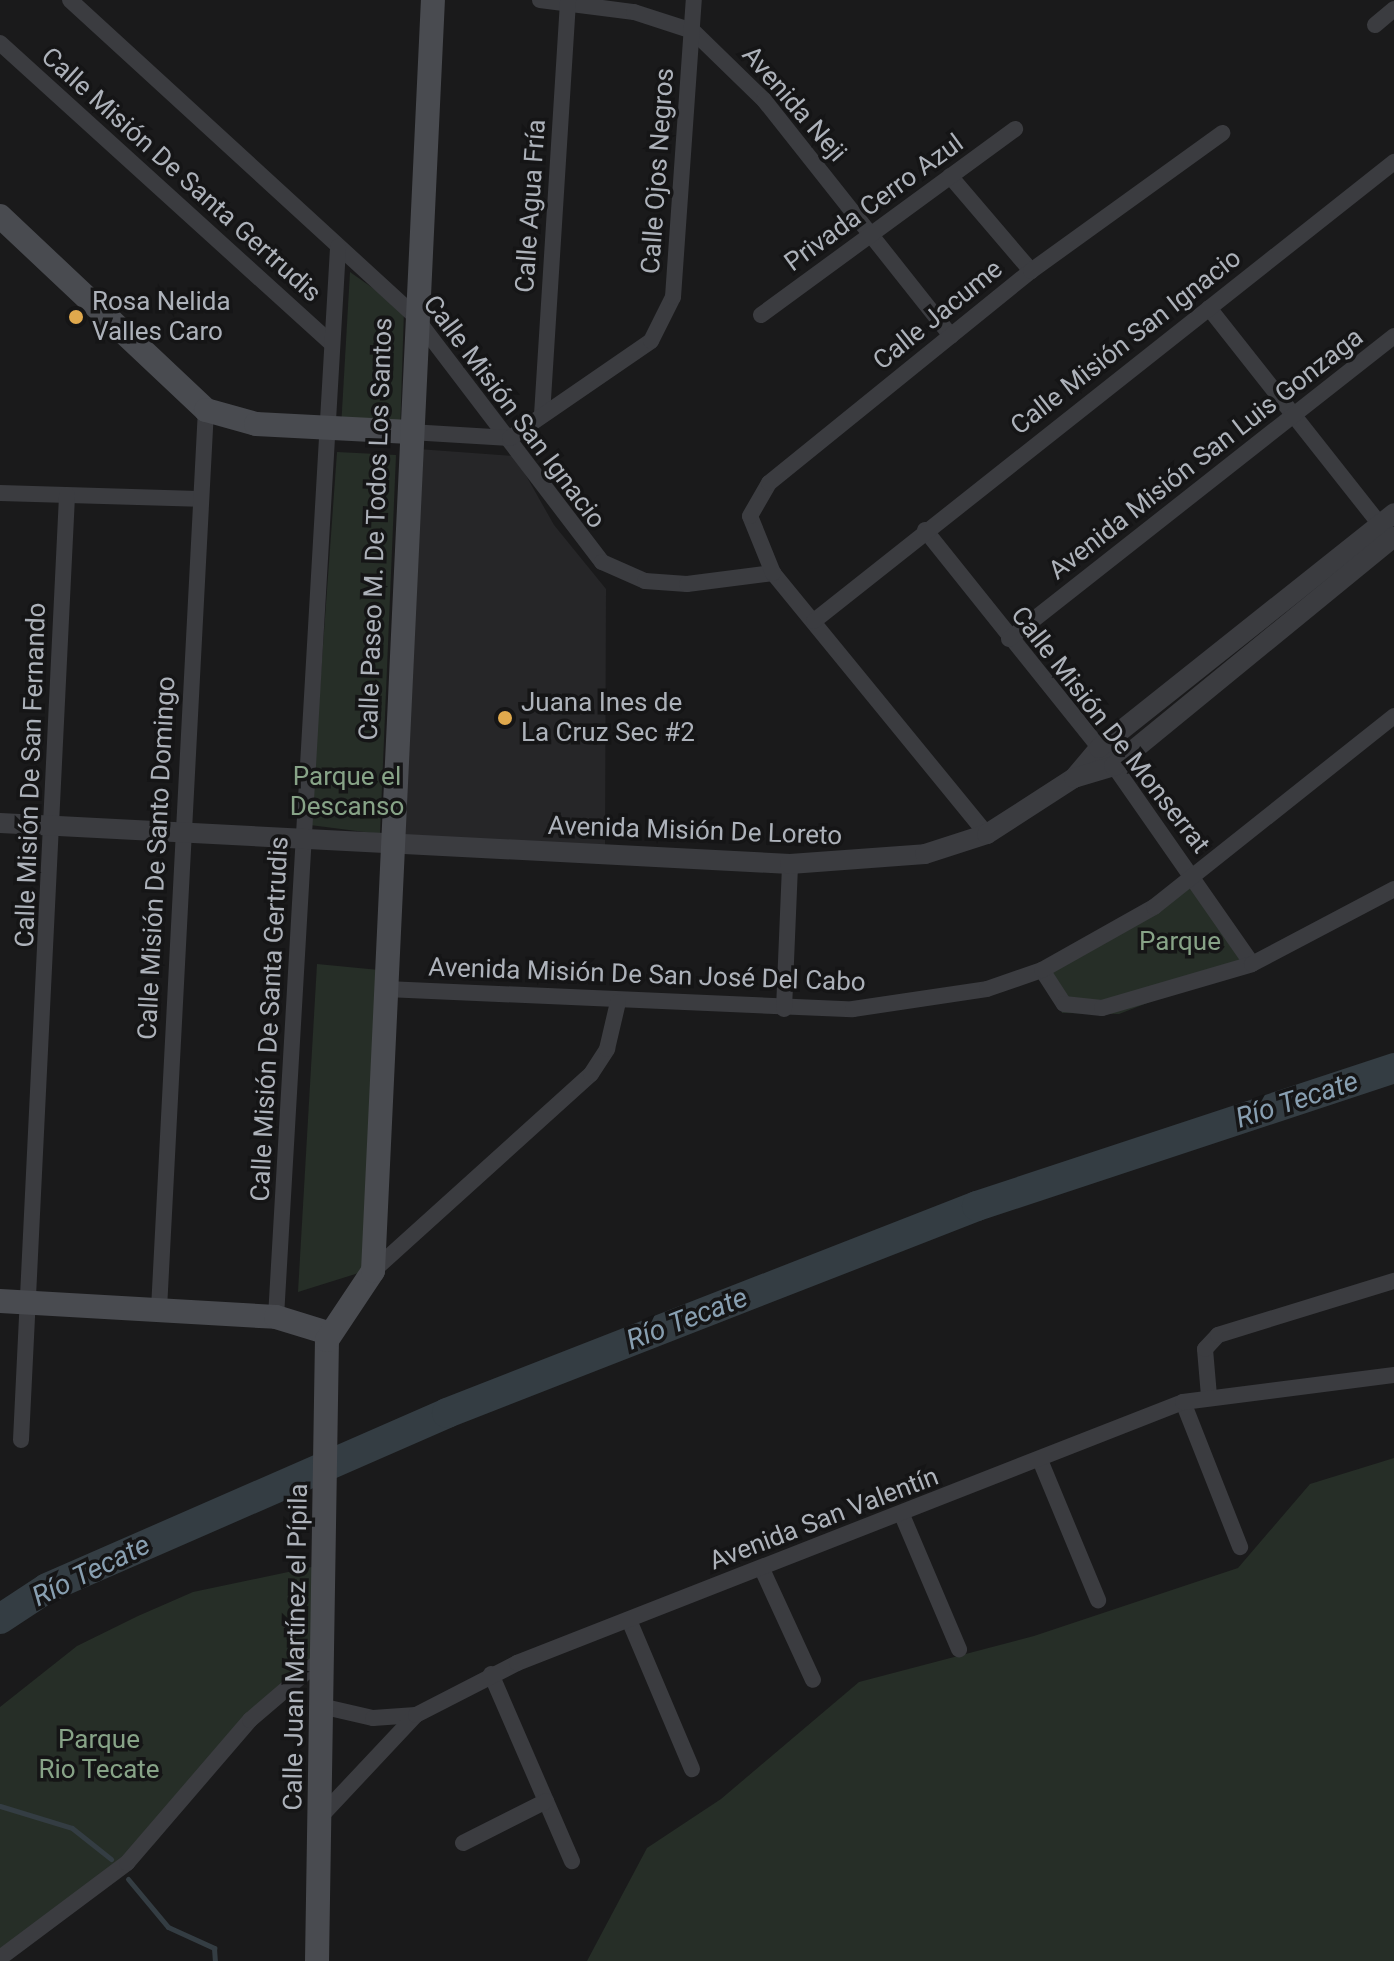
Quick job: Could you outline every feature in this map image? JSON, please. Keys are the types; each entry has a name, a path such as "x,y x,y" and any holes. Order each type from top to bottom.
{"main road":[{"name":"Calle Paseo M. De Todos Los Santos","path":"373,1271 413,314 433,0"},
{"path":"0,216 206,410 256,424 410,432"},
{"path":"0,1301 276,1317 328,1333 373,1271"},
{"name":"Calle Juan Martínez el Pípila","path":"317,1961 326,1655 328,1333"}],"street":[{"name":"Calle Misión San Ignacio","path":"70,0 413,314 510,438 587,547 613,570 687,584 773,573"},
{"path":"540,0 568,1 693,31"},
{"name":"Calle Ojos Negros","path":"542,415 651,341 673,297 694,0"},
{"name":"Calle Agua Fría","path":"542,415 568,1"},
{"path":"1375,25 1394,9"},
{"name":"Avenida Neji","path":"693,31 764,100 951,336"},
{"name":"Calle Misión De Santa Gertrudis","path":"0,43 330,342"},
{"name":"Privada Cerro Azul","path":"761,315 1015,129"},
{"name":"Calle Jacume","path":"773,573 750,516 769,483 1031,271 1222,133"},
{"name":"Calle Misión San Ignacio","path":"814,621 925,530 1394,162"},
{"path":"950,176 1031,271"},
{"name":"Calle Misión De Santa Gertrudis","path":"276,1317 305,842 325,427 338,247"},
{"path":"1209,308 1391,531"},
{"name":"Avenida Misión San Luis Gonzaga","path":"1009,639 1295,417 1394,336"},
{"name":"Calle Misión De Santo Domingo","path":"159,1309 198,499 206,410"},
{"path":"410,432 510,438 542,415"},
{"path":"0,493 198,499"},
{"name":"Calle Misión De San Fernando","path":"21,1440 31,1304 67,495"},
{"name":"Calle Misión De Monserrat","path":"925,530 1009,639 1114,766 1252,964"},
{"path":"1074,778 1099,748 1391,531"},
{"path":"1074,778 1114,766 1391,531"},
{"path":"773,573 987,834"},
{"name":"Avenida Misión De San José Del Cabo","path":"386,989 784,1009 919,1004 1042,970 1108,936 1194,877 1394,716"},
{"name":"Avenida Misión De Loreto","path":"0,823 305,842 390,843 790,864 925,854 987,834 1074,778"},
{"path":"784,1009 790,864"},
{"path":"1042,970 1051,992 1082,1010 1252,964 1394,889"},
{"path":"373,1271 591,1074 607,1049 618,1002"},
{"path":"1209,1396 1205,1349 1218,1335 1394,1281"},
{"name":"Avenida San Valentín","path":"322,1815 416,1715 491,1674 1183,1402 1209,1396 1394,1375"},
{"path":"1183,1402 1240,1547"},
{"path":"1040,1460 1098,1600"},
{"path":"902,1515 959,1649"},
{"path":"762,1569 813,1680"},
{"path":"629,1620 692,1769"},
{"path":"0,1958 127,1863 250,1720 326,1655"},
{"path":"491,1674 572,1861"},
{"path":"325,1707 373,1718 416,1715"},
{"path":"463,1843 546,1801"}],"shaded area":[{"name":"Juana Ines de La Cruz Sec #2","path":"418,449 515,456 554,525 606,589 605,853 399,848"}],"green space":[{"path":"350,272 404,310 400,434 341,428"},
{"name":"Parque el Descanso","path":"337,452 396,455 380,834 310,825"},
{"name":"Parque","path":"1195,879 1255,961 1119,1014 1062,1013 1049,969"},
{"path":"317,964 379,970 365,1271 298,1292"},
{"path":"1394,1458 1394,1961 587,1961 647,1848 721,1799 859,1682 1034,1636 1238,1568 1310,1484"},
{"name":"Parque Rio Tecate","path":"326,1564 326,1667 256,1719 154,1844 0,1961 0,1707 77,1646 138,1616 193,1592"}],"waterway":[{"name":"Río Tecate","path":"0,1619 47,1588 447,1413 977,1206 1394,1068"},
{"path":"0,1806 72,1828 111,1859"},
{"path":"128,1879 168,1927 214,1948 215,1961"}],"place":[{"name":"Rosa Nelida Valles Caro","path":"76,317"},
{"name":"Juana Ines de La Cruz Sec #2","path":"505,718"}]}
